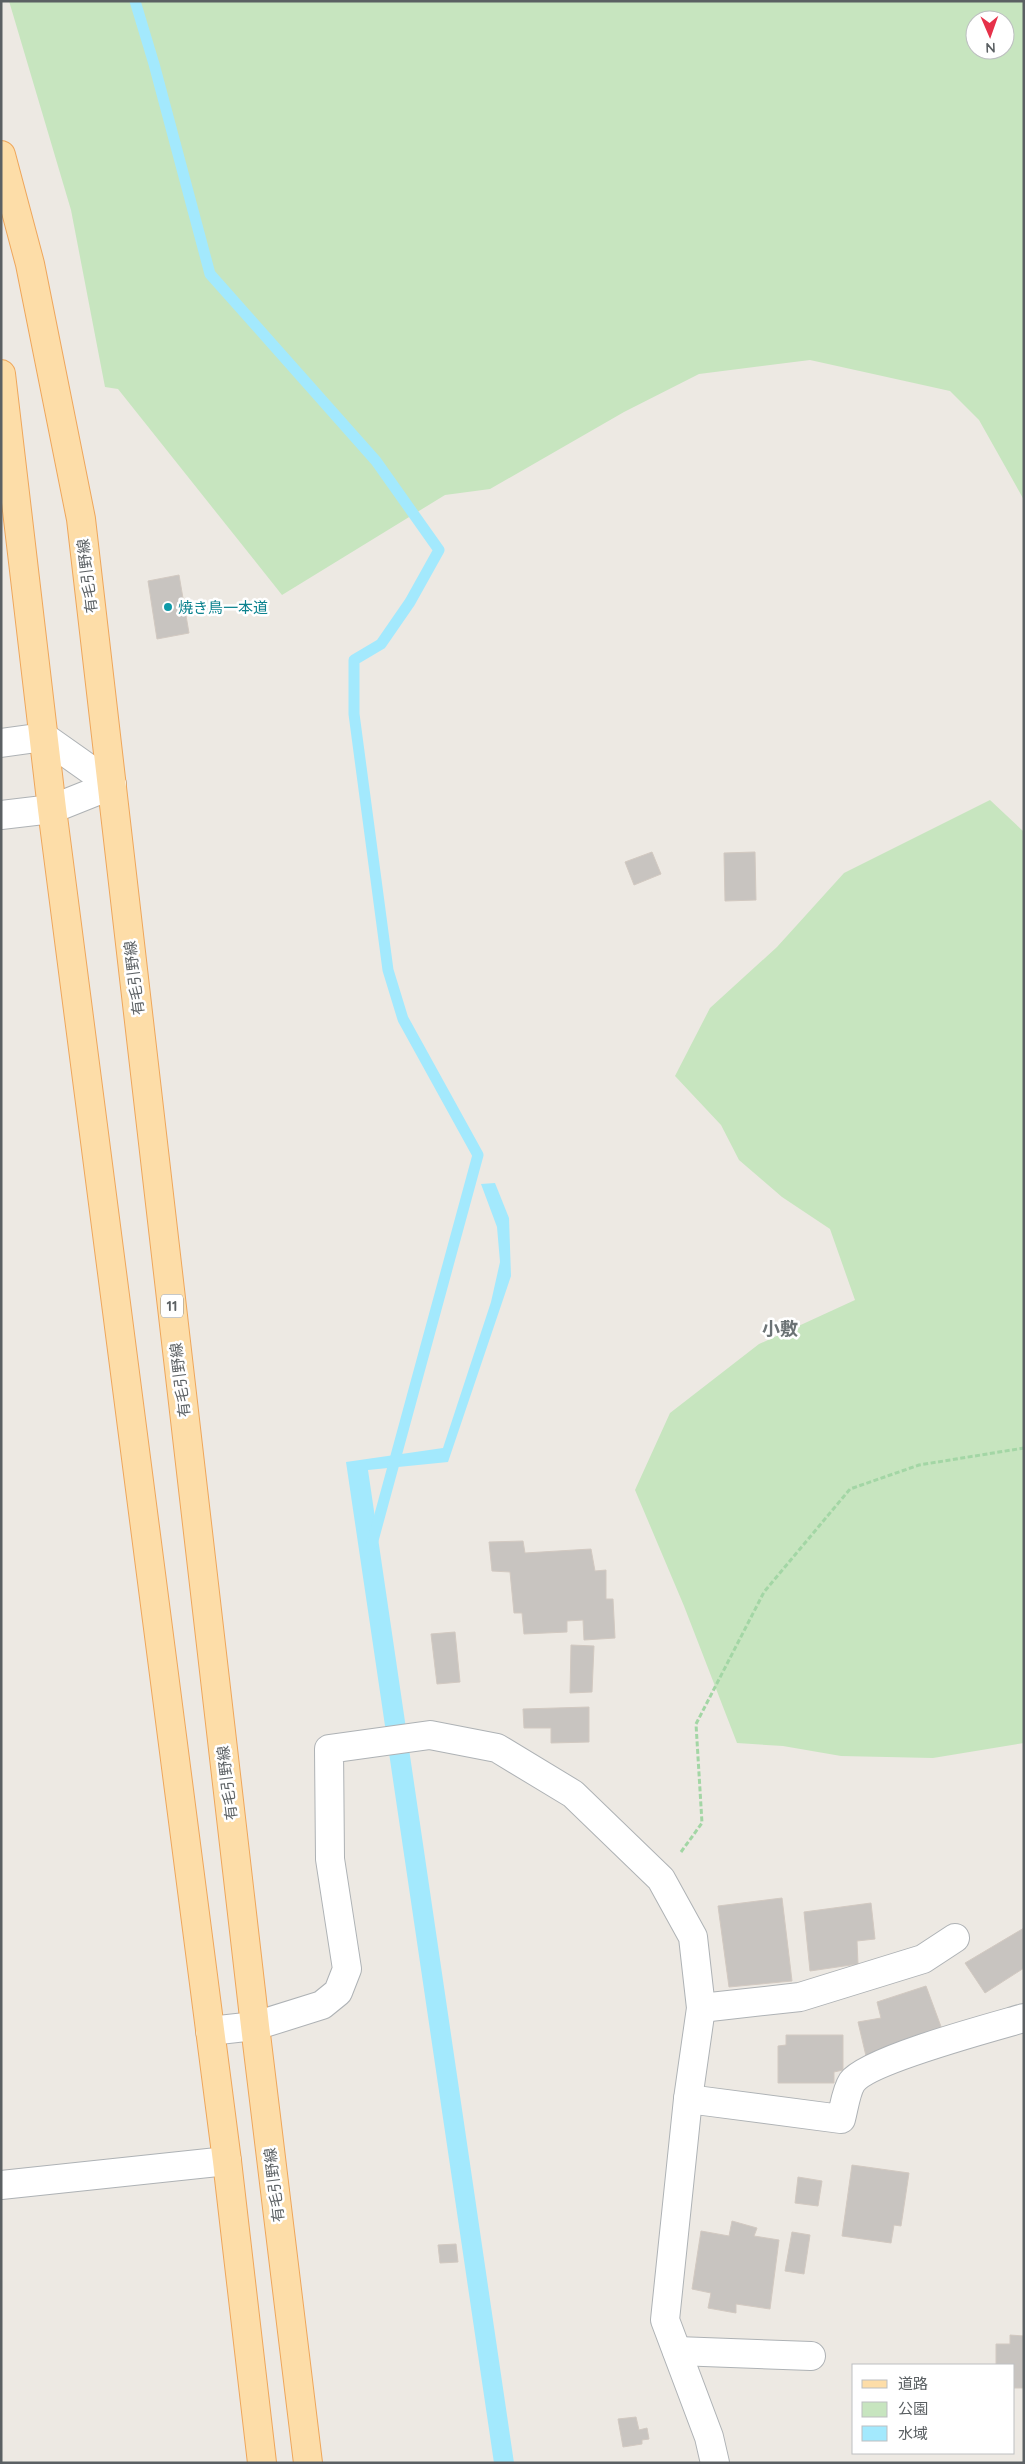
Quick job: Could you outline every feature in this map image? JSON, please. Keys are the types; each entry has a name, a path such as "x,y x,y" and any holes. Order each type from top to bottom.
{"main road":[{"name":"有毛引野線","path":"1,155 30,264 80,519 255,2026 308,2463"},
{"path":"1,374 52,809 227,2162 262,2463"}],"street":[{"path":"1,743 44,737 112,785"},
{"path":"1,815 52,809 112,785"},
{"path":"210,2032 255,2026 322,2005 338,1992 347,1969 330,1859 329,1749 430,1736 497,1748 573,1794 661,1879 693,1937 701,2008 688,2099 665,2320 709,2437 715,2463"},
{"path":"701,2008 800,1997 923,1960 955,1938"},
{"path":"688,2099 841,2119 852,2082 872,2068 941,2042 1024,2018"},
{"path":"1,2186 227,2162"},
{"path":"677,2351 811,2356"}],"path":[{"path":"661,1879 702,1823 696,1724 764,1592 850,1489 919,1464 1024,1448"}],"green space":[{"path":"9,1 1024,1 1024,500 979,420 950,391 810,360 699,374 624,412 490,489 445,495 282,595 118,389 105,387 71,210"},
{"path":"990,800 1024,832 1024,1743 933,1758 841,1756 783,1746 737,1743 684,1606 635,1490 670,1413 759,1344 855,1300 830,1229 782,1197 739,1160 721,1125 675,1076 710,1008 777,947 844,873"}],"water":[{"path":"495,1183 509,1218 511,1276 448,1462 368,1470 514,2463 494,2463 346,1462 443,1448 491,1302 500,1262 497,1227 481,1184"}],"building":[{"name":"焼き鳥一本道","path":"179,575 189,633 157,639 148,581"},
{"path":"652,852 661,874 634,885 625,862"},
{"path":"755,852 756,900 725,901 724,853"},
{"path":"523,1541 525,1553 591,1549 595,1571 606,1570 606,1599 613,1599 615,1638 584,1640 583,1620 567,1621 567,1632 524,1634 522,1613 514,1613 510,1572 492,1571 489,1542"},
{"path":"455,1632 460,1682 437,1684 431,1634"},
{"path":"571,1645 594,1646 592,1692 570,1693"},
{"path":"589,1707 589,1742 551,1743 551,1728 524,1728 523,1709"},
{"path":"782,1898 792,1981 729,1987 718,1906"},
{"path":"871,1903 875,1939 857,1941 858,1964 810,1971 804,1912"},
{"path":"1024,1928 1024,1968 985,1993 965,1963"},
{"path":"926,1986 943,2032 866,2056 858,2022 881,2018 877,2002"},
{"path":"786,2035 843,2035 843,2070 834,2072 834,2083 778,2083 778,2046 786,2045"},
{"path":"852,2165 909,2173 901,2226 894,2225 891,2243 842,2236"},
{"path":"798,2177 822,2181 818,2206 795,2203"},
{"path":"732,2221 757,2228 754,2236 779,2240 770,2309 736,2304 736,2313 708,2308 711,2293 692,2289 701,2231 729,2236"},
{"path":"792,2232 810,2235 804,2274 785,2271"},
{"path":"456,2244 458,2262 440,2263 438,2245"},
{"path":"1010,2335 1024,2336 1024,2388 1015,2388 1015,2364 996,2364 996,2344 1010,2344"},
{"path":"636,2417 639,2430 647,2428 649,2439 642,2440 642,2444 623,2447 618,2419"}],"waterway":[{"path":"135,1 154,64 210,274 376,461 439,550 410,602 381,644 354,660 354,714 388,970 403,1019 478,1155 372,1544"}],"place":[{"name":"焼き鳥一本道","path":"168,607"}],"district":[{"name":"小敷","path":"780,1328"}]}
